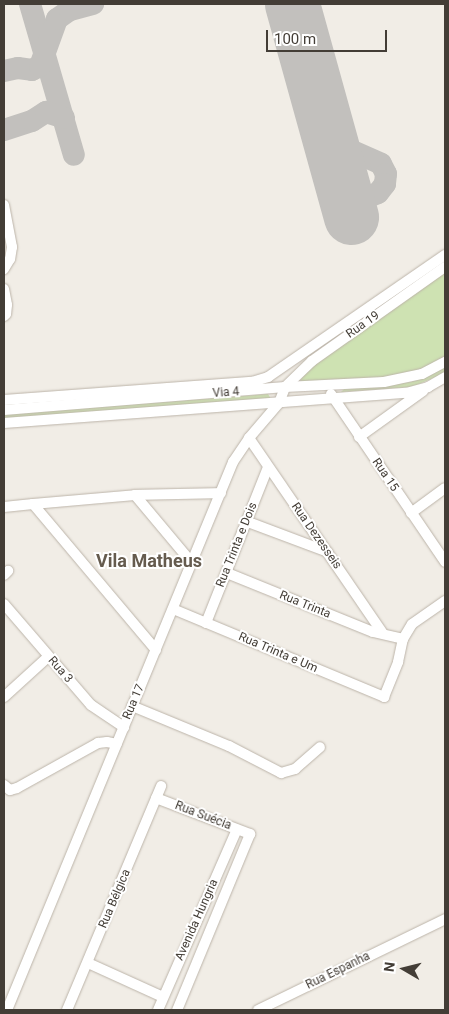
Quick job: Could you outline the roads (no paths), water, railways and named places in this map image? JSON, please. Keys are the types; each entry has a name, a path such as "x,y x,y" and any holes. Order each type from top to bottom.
{"street":[{"path":"4,205 12,247 10,259 4,269"},
{"path":"4,400 252,382 268,377 445,255"},
{"name":"Rua 19","path":"285,387 312,362 445,267"},
{"path":"4,289 7,305 4,316"},
{"name":"Via 4","path":"4,410 285,387 328,386 402,380 422,374 445,362"},
{"name":"Via 4","path":"4,423 406,393 428,387 445,377"},
{"name":"Rua 15","path":"328,386 333,399 445,562"},
{"path":"279,403 285,387"},
{"path":"359,437 428,387"},
{"name":"Rua 17","path":"7,1010 233,462 249,438 279,403"},
{"name":"Rua Dezesseis","path":"249,438 383,634"},
{"name":"Rua Trinta e Dois","path":"206,623 248,522 268,467"},
{"path":"411,513 445,488"},
{"path":"4,507 135,495 220,493"},
{"path":"135,495 192,563"},
{"path":"32,504 156,650"},
{"path":"248,522 328,552"},
{"name":"Rua Trinta","path":"227,573 373,632 383,634"},
{"path":"383,634 403,639 412,624 445,601"},
{"name":"Rua 3","path":"4,604 91,705 124,727"},
{"name":"Rua Trinta e Um","path":"172,609 384,697 398,662 403,639"},
{"path":"4,697 48,657"},
{"path":"132,706 229,746 281,773 295,769 320,747"},
{"path":"4,785 10,790 17,788 98,743 117,744"},
{"name":"Rua Bélgica","path":"67,1010 161,786"},
{"name":"Rua Suécia","path":"156,798 250,834"},
{"name":"Avenida Hungria","path":"158,1010 237,829"},
{"name":"Avenida Hungria","path":"177,1010 250,834"},
{"name":"Rua Espanha","path":"258,1010 445,919"},
{"path":"88,963 163,997"}],"district":[{"name":"Vila Matheus","path":"149,561"}]}
